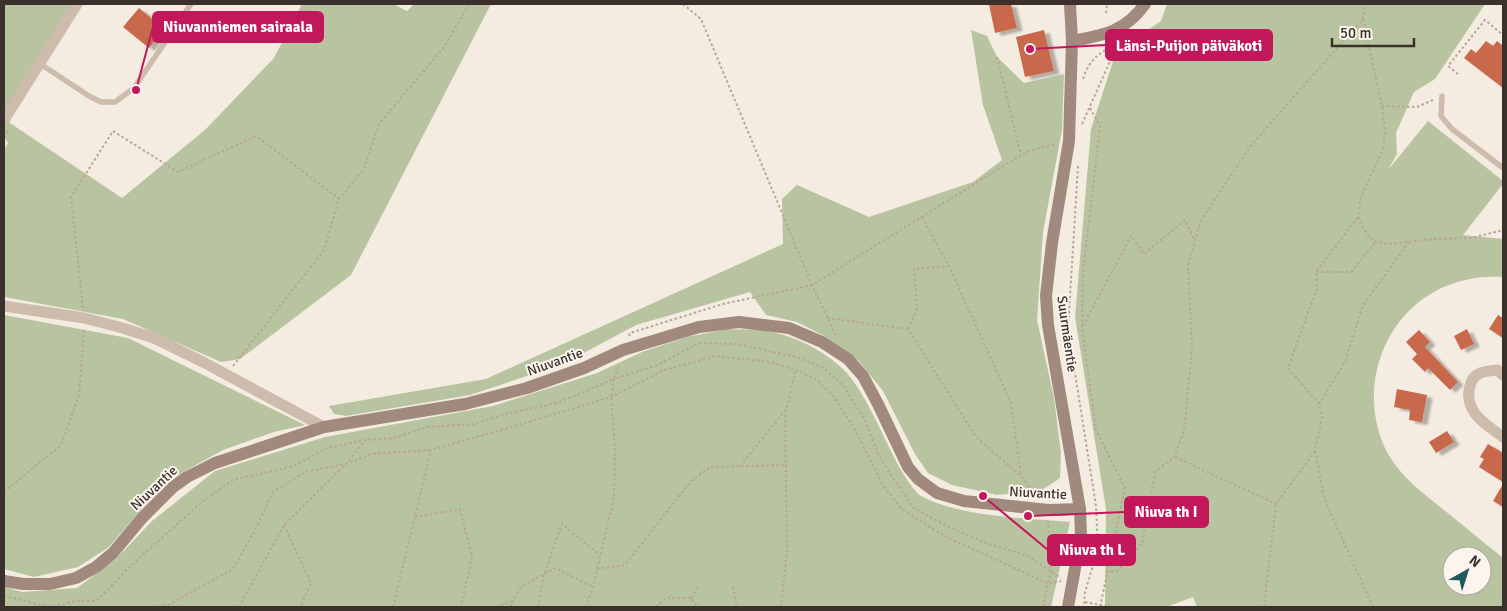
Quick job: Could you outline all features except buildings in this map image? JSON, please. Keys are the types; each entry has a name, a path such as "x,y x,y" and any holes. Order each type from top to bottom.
{"street":[{"path":"4,120 77,4"},
{"name":"Suurmäentie","path":"1068,607 1081,534 1080,509 1048,325 1046,296 1052,243 1069,141 1072,41 1070,4"},
{"path":"1072,41 1110,33 1125,25 1145,4"},
{"path":"4,306 84,318 154,338 324,427"},
{"name":"Niuvantie","path":"4,581 23,584 50,584 76,578 96,567 113,553 142,518 173,487 187,476 215,463 324,427 465,404 527,388 584,368 623,350 699,327 739,322 789,328 822,342 848,359 863,376 908,467 918,479 937,492 964,501 1048,510 1080,509"},
{"path":"1503,375 1497,370 1480,372 1471,381 1468,394 1468,404 1484,423 1503,437"}],"lane":[{"path":"39,63 89,96 101,102 115,102 134,88 190,4"},
{"path":"1442,96 1441,116 1452,129 1503,168"}],"path":[{"path":"226,376 324,250 339,199 364,169 380,124 445,46 468,4"},
{"path":"683,4 701,19 812,285 848,359"},
{"path":"1106,4 1106,13"},
{"path":"1365,4 1363,19 1382,106 1385,132 1383,150 1360,199 1359,216 1368,235 1376,242 1390,244 1433,239 1471,238 1503,230"},
{"path":"1106,572 1116,572 1142,544 1155,472 1174,457 1184,431 1192,349 1188,265 1201,220 1252,144 1363,19"},
{"path":"1458,74 1448,66 1485,20 1503,35"},
{"path":"1082,83 1088,65 1097,56 1119,42"},
{"path":"997,57 1021,155"},
{"path":"1081,119 1080,128 1112,59"},
{"path":"1382,106 1417,107 1442,96"},
{"path":"1090,108 1100,126 1083,273 1082,328 1096,430 1125,488 1100,606"},
{"path":"4,492 61,446 79,396 84,318 71,197 113,131 178,172 256,136 339,199"},
{"path":"586,607 593,587 614,497 615,448 611,396 614,379 630,333 723,304 812,285 1026,152 1069,141"},
{"path":"1078,165 1068,329 1096,506 1098,549 1085,592 1084,607"},
{"path":"922,216 949,266 1011,402 1021,476"},
{"path":"1359,216 1316,272 1317,288 1288,368 1319,404 1322,418 1315,451 1324,498 1373,607"},
{"path":"1082,328 1131,236 1144,254 1186,220 1195,240"},
{"path":"1319,404 1345,362 1363,305 1409,241"},
{"path":"1316,272 1351,272 1376,242"},
{"path":"908,329 917,310 914,269 949,266"},
{"path":"827,318 908,329"},
{"path":"908,329 976,437 1021,476 1048,510 1051,571 1043,607"},
{"path":"4,596 51,607 76,601 96,601 126,570 203,501 233,480 294,466 326,448 365,440 394,438 427,428 474,424 506,414 560,402 614,379 658,365 699,343 737,344 796,357 824,368 845,388 864,418 880,458 913,508 949,527 986,543 1028,556 1063,580 1049,584 948,538 901,508 884,487 854,428 833,396 817,380 796,370 770,362 716,356 664,370 611,396 431,450 371,454 346,464 305,472 273,492 232,569 168,604 153,607"},
{"path":"781,607 788,551 786,411 796,370"},
{"path":"740,466 786,411"},
{"path":"239,607 284,525 346,464 365,440"},
{"path":"393,607 431,450"},
{"path":"1264,607 1276,504 1315,451"},
{"path":"1174,457 1276,504"},
{"path":"597,569 626,565 691,481 710,467 786,465"},
{"path":"414,518 460,509 472,557 461,607"},
{"path":"538,607 544,574 562,524 600,555"},
{"path":"284,525 311,584 300,607"},
{"path":"510,607 521,587 555,568 593,587"},
{"path":"691,598 698,587"},
{"path":"733,587 737,607"},
{"path":"656,607 666,598 691,598"},
{"path":"691,598 698,607"},
{"path":"496,607 514,600"},
{"path":"1085,602 1111,607"}],"green space":[{"path":"4,4 73,4 4,112"},
{"path":"302,4 393,4 407,11 414,4 491,4 351,275 240,359 221,362 123,319 4,297 4,150 8,143 4,137 4,119 122,198 205,130 274,58"},
{"path":"1167,4 1485,4 1435,79 1414,92 1396,133 1397,154 1388,170 1428,121 1503,181 1503,184 1463,235 1503,239 1503,277 1478,278 1454,283 1432,293 1414,306 1398,324 1386,344 1378,367 1374,392 1374,408 1381,440 1388,454 1406,478 1488,546 1442,546 1442,596 1492,596 1492,549 1503,558 1503,607 1197,607 1193,597 1166,607 1105,607 1106,509 1075,317 1091,129 1116,52 1161,21"},
{"path":"971,30 987,36 997,57 1024,83 1064,74 1062,130 1043,232 1037,320 1054,398 1061,453 1060,478 1042,490 997,495 952,485 928,473 915,454 883,391 858,360 824,336 797,322 766,315 750,292 636,325 563,364 470,395 346,416 334,414 329,406 486,379 783,244 782,199 797,185 869,217 973,182 1002,160 983,105"},
{"path":"4,315 128,338 305,425 274,432 223,450 165,482 109,547 78,567 34,577 4,569"},
{"path":"727,329 761,330 784,335 817,349 836,363 858,388 901,470 921,496 937,503 974,512 1014,518 1070,522 1051,607 4,607 4,587 22,592 77,588 116,559 152,521 215,471 325,437 493,406 597,373 642,352 687,337"}],"place":[{"name":"Länsi-Puijon päiväkoti","path":"1030,49"},
{"name":"Niuvanniemen sairaala","path":"136,90"},
{"name":"Niuva th L","path":"983,496"},
{"name":"Niuva th I","path":"1028,516"}]}
